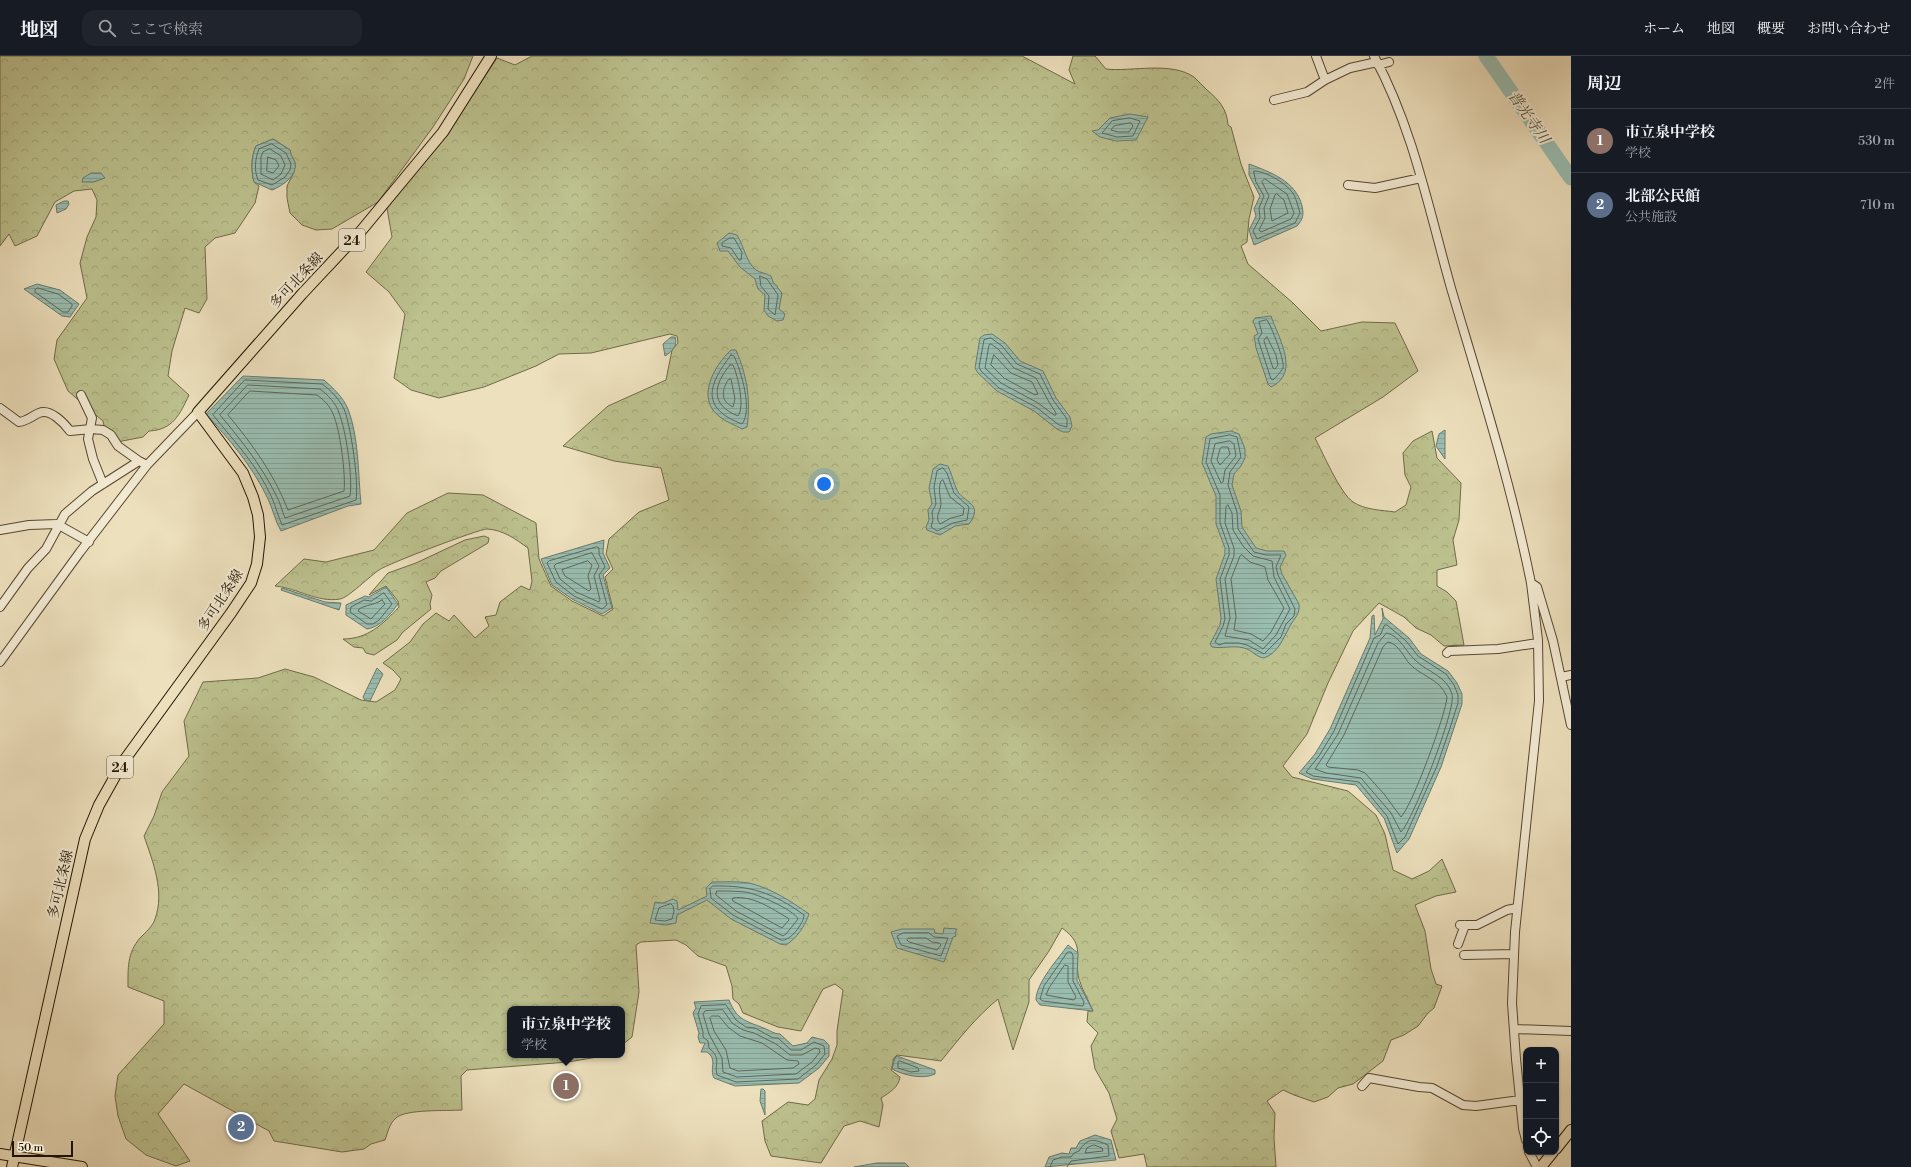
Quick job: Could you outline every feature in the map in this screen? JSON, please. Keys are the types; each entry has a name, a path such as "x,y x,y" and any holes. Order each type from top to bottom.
{"main road":[{"name":"多可北条線","path":"14,1162 85,839 99,805 123,762 231,613 251,583 257,564 260,537 258,515 253,497 243,473 198,412 302,294 361,231 443,132 491,56"},
{"path":"1559,1145 1571,1130"},
{"path":"0,1154 14,1162 82,1167"},
{"path":"1541,1167 1551,1155"}],"street":[{"path":"1316,56 1325,80"},
{"path":"1376,61 1400,110 1421,178 1519,524 1531,583 1538,641 1539,701 1517,908 1512,1003 1523,1120"},
{"path":"1274,100 1307,92 1325,80 1350,68 1376,61 1389,62"},
{"path":"1348,185 1375,188 1421,178"},
{"path":"81,395 92,418 88,438 92,459 103,484"},
{"path":"0,408 19,422 26,421 40,412 48,412 61,421 70,431 91,429 103,430 111,435 118,446 143,463"},
{"path":"0,662 88,542 143,463 198,412"},
{"path":"0,607 28,568 46,549 65,514 103,484 143,463"},
{"path":"0,530 29,525 59,525 88,542"},
{"path":"1531,583 1537,587 1553,641 1571,725"},
{"path":"1447,653 1449,651 1498,649 1538,641 1553,641"},
{"path":"1561,677 1571,675"},
{"path":"1458,944 1462,925 1477,924 1507,910 1517,908"},
{"path":"1464,955 1514,954"},
{"path":"1514,1029 1571,1031"},
{"path":"1362,1086 1368,1078 1432,1088 1463,1105 1476,1106 1520,1100"},
{"path":"1531,1155 1537,1167"}],"green space":[{"path":"0,56 473,56 464,79 433,127 378,202 332,229 316,230 302,225 290,213 287,198 287,186 294,172 295,163 291,156 290,150 273,139 256,146 252,160 254,182 259,186 255,203 235,233 215,238 205,247 207,299 199,313 185,308 172,351 168,376 189,395 175,420 164,428 149,431 143,437 117,442 106,434 103,421 68,391 54,359 57,340 87,298 80,263 87,237 96,217 97,200 92,189 74,191 55,202 37,236 15,246 9,234 0,246"},
{"path":"532,56 1022,56 1075,84 1069,70 1073,56 1095,56 1106,69 1174,69 1194,77 1219,101 1226,114 1228,125 1231,127 1241,164 1254,197 1249,219 1247,242 1241,246 1248,264 1293,303 1321,331 1362,322 1395,323 1418,371 1383,397 1315,438 1337,482 1353,502 1368,508 1395,512 1406,505 1411,487 1405,475 1403,453 1413,441 1432,431 1437,458 1461,483 1459,520 1453,540 1457,565 1437,570 1437,586 1447,592 1456,601 1464,645 1444,646 1431,635 1416,628 1404,617 1379,603 1353,631 1328,683 1307,734 1283,766 1292,777 1348,791 1376,815 1385,834 1393,870 1412,879 1429,871 1442,859 1456,892 1436,896 1415,905 1425,931 1431,969 1436,984 1442,986 1434,1008 1418,1026 1404,1035 1391,1040 1383,1061 1353,1084 1338,1088 1328,1097 1314,1102 1283,1090 1267,1101 1275,1113 1274,1138 1276,1167 1147,1167 1144,1154 1119,1158 1111,1131 1117,1119 1109,1093 1095,1069 1091,1046 1098,1033 1087,1022 1088,1011 1093,1011 1079,979 1077,946 1070,934 1062,928 1049,951 1029,980 1029,1002 1013,1050 998,999 961,1036 941,1061 897,1055 894,1058 891,1070 900,1077 899,1081 893,1089 881,1098 883,1105 879,1127 860,1121 844,1126 821,1163 771,1156 765,1141 762,1121 788,1102 808,1105 815,1099 819,1080 832,1059 837,1045 837,1031 843,990 835,984 823,989 801,1031 778,1027 743,1013 739,1004 733,999 732,986 726,966 698,956 686,945 676,940 641,942 636,945 639,992 632,1037 625,1043 625,1006 507,1006 507,1058 591,1058 568,1062 467,1070 461,1076 462,1110 417,1112 401,1115 392,1123 385,1140 371,1144 364,1149 342,1152 274,1141 269,1131 184,1084 158,1114 190,1161 176,1166 146,1155 126,1139 118,1116 115,1096 118,1075 164,1024 164,1001 128,987 130,955 140,938 153,924 158,909 159,898 157,877 144,836 154,816 162,792 189,756 184,721 203,682 258,678 285,669 314,677 361,700 376,702 395,690 401,679 393,670 383,663 410,642 423,624 436,613 449,621 454,615 475,638 489,626 485,617 496,615 500,602 521,586 530,590 532,581 528,548 504,533 487,529 451,540 379,570 344,598 332,600 324,599 291,589 275,586 304,559 326,562 374,550 407,513 448,493 483,495 536,523 539,559 551,586 572,601 603,616 613,609 605,577 613,569 606,554 609,539 639,512 669,500 661,468 614,461 563,446 608,406 666,380 672,350 678,343 677,336 670,334 591,353 559,354 536,366 484,387 439,398 411,390 394,378 405,314 389,292 366,272 392,237 387,208 447,134 497,58 515,65"},
{"path":"484,536 489,538 488,543 441,571 435,578 426,582 432,595 430,604 431,609 403,632 397,640 374,655 366,653 363,648 354,647 343,639 360,636 381,625 399,607 398,601 386,586 369,595 388,573 416,563 465,540"}],"water":[{"path":"1130,114 1148,117 1136,140 1116,141 1100,137 1092,131 1098,130 1110,118"},
{"path":"273,139 290,150 295,162 295,167 292,176 288,180 272,190 254,182 252,164 256,146"},
{"path":"1249,164 1273,174 1288,184 1299,197 1303,212 1302,219 1297,226 1254,245 1249,230 1256,216 1254,209 1260,196 1249,175"},
{"path":"91,173 101,173 105,178 94,182 82,182 83,178"},
{"path":"64,201 68,201 69,204 66,209 57,213 56,205"},
{"path":"729,233 737,235 747,258 753,267 758,271 771,276 773,282 782,293 779,309 785,314 783,320 777,321 768,316 764,310 765,295 758,289 755,279 740,267 728,251 720,251 717,243"},
{"path":"37,284 60,290 79,304 70,317 62,316 24,289"},
{"path":"1271,316 1282,344 1286,364 1285,373 1280,381 1271,387 1268,384 1256,348 1254,336 1258,334 1253,321 1255,318"},
{"path":"992,334 1005,343 1020,361 1043,371 1056,398 1070,417 1072,426 1069,432 1063,432 1057,429 1034,411 997,391 978,373 975,368 980,338 984,335"},
{"path":"671,337 675,337 676,343 672,350 665,356 663,344"},
{"path":"731,350 736,350 743,369 747,388 749,407 747,427 742,429 720,417 713,410 709,401 708,392 713,373"},
{"path":"243,376 324,380 338,393 348,409 352,420 358,456 361,504 348,506 281,531 262,487 248,465 206,414"},
{"path":"1445,430 1445,459 1436,446 1439,434"},
{"path":"1231,431 1239,434 1245,449 1245,458 1241,466 1234,474 1232,485 1241,511 1242,527 1256,548 1267,551 1284,551 1286,555 1280,567 1282,574 1299,604 1298,613 1280,645 1273,653 1264,658 1244,648 1212,647 1210,644 1220,625 1221,618 1216,579 1225,554 1225,548 1216,524 1216,496 1202,463 1206,437 1211,434"},
{"path":"940,464 948,466 957,490 974,507 975,512 969,524 955,526 940,535 927,530 926,527 929,520 928,510 932,504 929,488 933,469"},
{"path":"604,540 603,553 610,568 603,575 612,608 602,614 572,599 552,585 541,559"},
{"path":"386,587 398,604 388,616 376,626 367,629 346,615 346,605 365,596 369,597"},
{"path":"282,588 325,602 341,603 339,610 281,590"},
{"path":"1382,608 1384,617 1409,638 1421,654 1448,671 1457,683 1462,694 1462,704 1441,767 1409,839 1397,853 1384,818 1356,785 1312,779 1299,773 1315,754 1330,729 1370,638 1372,616 1374,615 1375,635 1383,619"},
{"path":"377,668 383,674 370,701 365,700 363,697"},
{"path":"712,882 740,882 757,885 781,896 809,914 800,931 794,939 786,945 780,944 731,919 707,900 677,915 676,923 666,925 650,923 655,902 663,903 673,899 677,901 678,910 707,896 706,888"},
{"path":"944,928 957,929 955,933 956,936 953,937 944,962 897,948 891,932 902,929 934,929 935,933 943,934"},
{"path":"1068,945 1078,953 1077,980 1093,1011 1040,1005 1036,1000 1037,993 1043,979"},
{"path":"729,1000 735,1012 743,1019 774,1033 780,1034 793,1046 807,1043 812,1037 824,1040 829,1045 829,1056 819,1068 799,1083 735,1086 714,1078 712,1071 712,1058 707,1052 701,1052 705,1043 700,1043 698,1037 699,1033 693,1013 696,1008 694,1002"},
{"path":"897,1056 935,1070 935,1074 919,1077 907,1075 892,1069"},
{"path":"761,1089 765,1091 765,1115 760,1101"},
{"path":"1095,1135 1111,1140 1116,1160 1045,1167 1049,1157 1062,1153 1069,1154 1071,1148 1076,1148 1080,1141"},
{"path":"877,1163 905,1163 909,1167 854,1167"}],"waterway":[{"name":"普光寺川","path":"1486,56 1571,178"}],"place":[{"name":"市立泉中学校","path":"566,1086"},
{"name":"北部公民館","path":"241,1127"}]}
